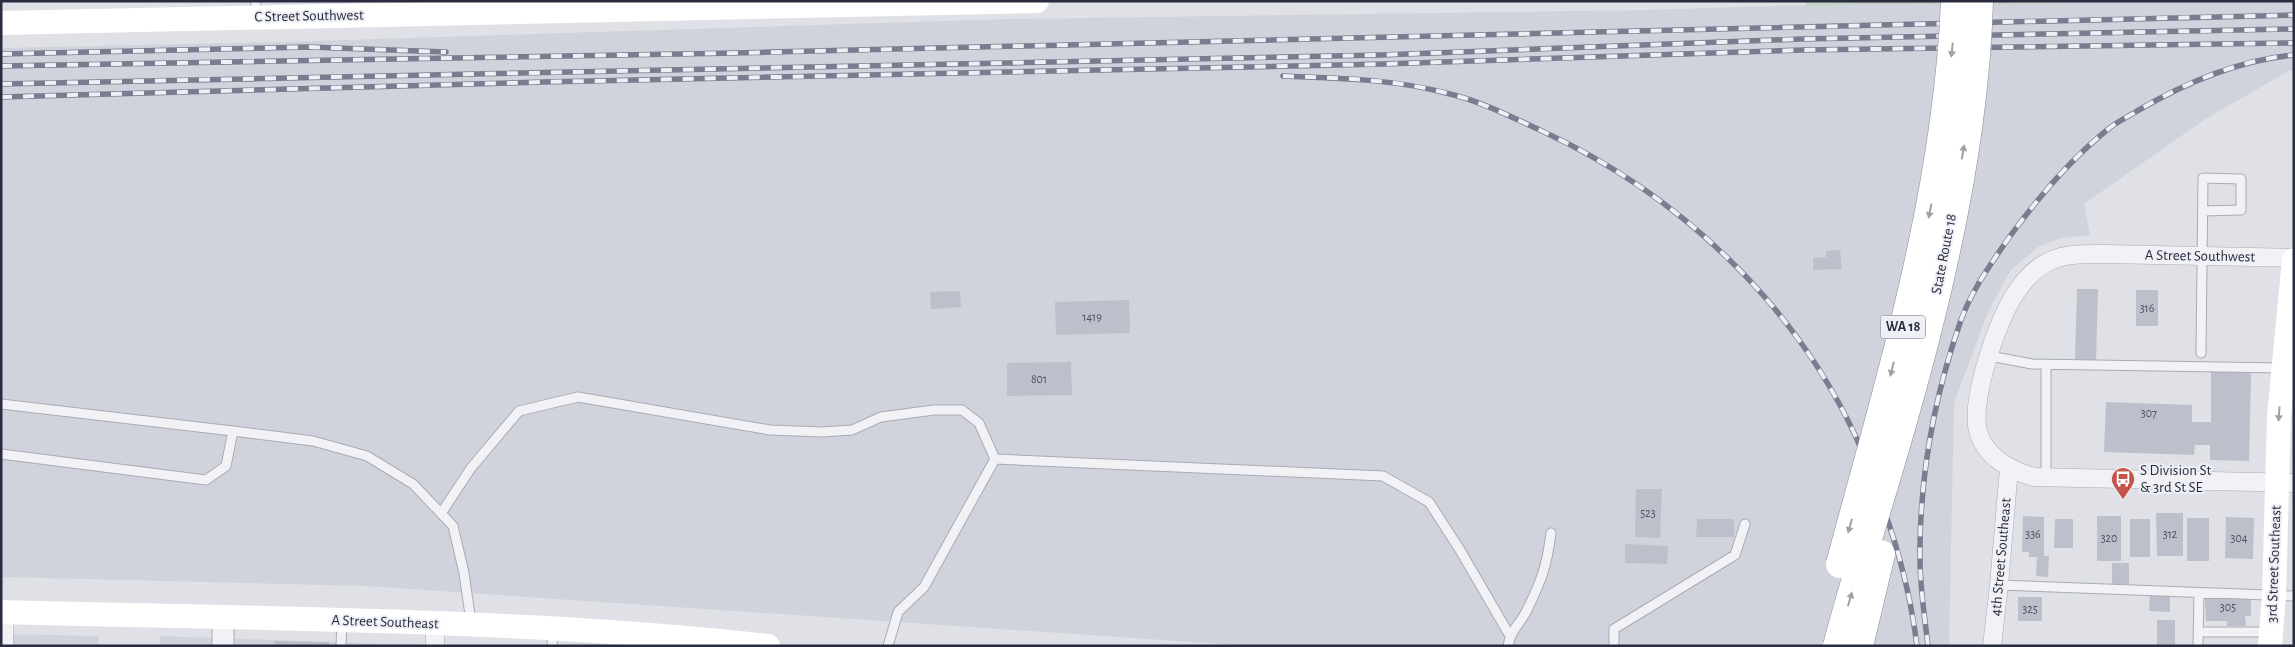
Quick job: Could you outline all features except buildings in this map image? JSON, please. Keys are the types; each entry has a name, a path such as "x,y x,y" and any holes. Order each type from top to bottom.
{"highway":[{"name":"State Route 18","path":"1818,646 1880,414 1926,230 1943,135 1955,1"},
{"name":"State Route 18","path":"1837,646 1877,503 1903,422 1933,306 1954,203 1974,72 1979,1"},
{"path":"1859,646 1892,504 1903,422"}],"main road":[{"name":"C Street Southwest","path":"1,23 255,9 1037,1"},
{"name":"3rd Street Southeast","path":"2271,639 2284,596 2283,368 2293,266"},
{"name":"A Street Southeast","path":"2,612 342,621 435,635 471,625 552,637 756,645"}],"street":[{"name":"A Street Southwest","path":"2009,468 1988,449 1978,432 1976,408 2002,321 2016,292 2033,272 2051,260 2076,254 2204,256 2293,266"},
{"path":"2009,468 2016,473 2046,478 2285,483"},
{"name":"4th Street Southeast","path":"1992,646 2009,468"},
{"path":"2,612 4,646"},
{"path":"223,618 223,646"}],"lane":[{"path":"2202,353 2203,178 2241,179 2241,210 2203,212"},
{"path":"1990,356 2046,365 2283,368"},
{"path":"2046,365 2046,478"},
{"path":"442,512 471,468 520,412 578,397 770,430 822,432 852,430 881,417 934,410 962,410 979,423 995,458"},
{"path":"1,404 313,441 367,456 413,484 442,512 453,526 464,574 471,625"},
{"path":"1,454 206,480 226,466 233,432"},
{"path":"995,458 1383,476 1429,502 1460,550 1510,636"},
{"path":"888,646 898,612 924,587 995,458"},
{"path":"1614,646 1614,629 1735,555 1745,524"},
{"path":"1508,646 1510,636 1524,615 1547,566 1551,533"},
{"path":"1999,585 2284,596"},
{"path":"2198,646 2199,594"},
{"path":"341,646 342,621"},
{"path":"2198,632 2271,639"}],"shaded area":[{"path":"2294,1 2294,70 2289,71 2204,120 2084,204 2090,235 2061,238 2038,247 2011,270 1989,310 1954,403 1949,646 1251,646 366,586 1,577 1,48 282,42 1008,19 1645,10 1806,5"},
{"path":"1,634 99,636 99,646 1,646"},
{"path":"160,636 440,646 160,646"}],"green space":[{"path":"1806,1 2294,1 1806,5"}],"railway":[{"path":"1,66 736,53 2294,15"},
{"path":"1,84 1381,55 1802,39 2294,29"},
{"path":"1,97 543,82 1383,64 1803,50 2294,43"},
{"path":"1,54 309,47 446,52"},
{"path":"1928,646 1920,558 1923,488 1931,432 1951,350 1964,312 1981,280 2008,239 2042,195 2080,154 2111,127 2174,91 2213,74 2253,62 2294,55"},
{"path":"1283,76 1367,80 1409,85 1462,97 1508,115 1591,156 1639,186 1683,219 1725,256 1764,296 1798,339 1829,386 1855,435 1882,503 1895,543 1906,583 1917,646"}],"place":[{"name":"S Division St & 3rd St SE","path":"2123,500"}]}
